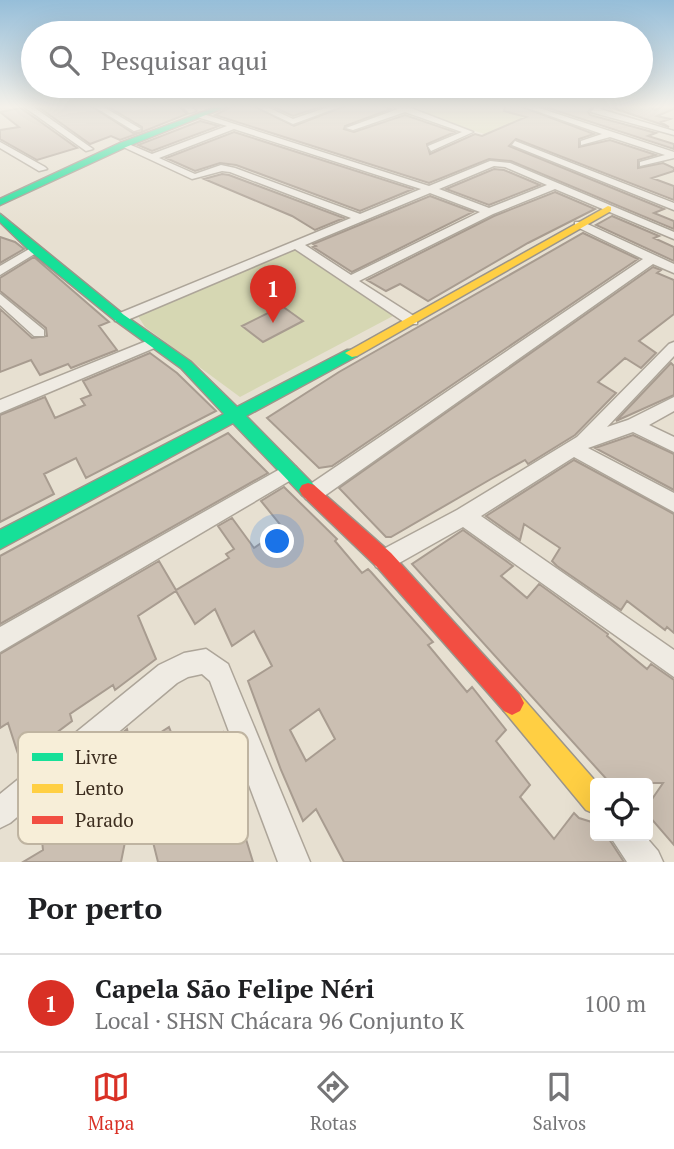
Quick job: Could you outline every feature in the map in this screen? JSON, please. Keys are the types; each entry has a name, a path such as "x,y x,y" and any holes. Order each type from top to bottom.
{"street":[{"path":"3,146 54,168 119,146"},
{"path":"85,146 89,149"},
{"path":"2,199 96,146"},
{"path":"126,146 195,177 215,169 232,170 357,217"},
{"path":"153,157 181,146"},
{"path":"297,146 429,189 489,212"},
{"path":"431,148 436,146"},
{"path":"523,146 674,206"},
{"path":"649,146 674,155"},
{"path":"643,164 674,155"},
{"path":"120,318 357,217 488,165 507,165 674,236"},
{"path":"349,281 489,212 554,186"},
{"path":"0,540 412,321 608,209"},
{"path":"0,217 35,250 120,318 186,365 289,472 383,560 470,653 590,795"},
{"path":"579,224 674,269"},
{"path":"295,244 412,321"},
{"path":"0,271 35,250"},
{"path":"313,493 652,258"},
{"path":"0,298 38,333"},
{"path":"0,407 154,343"},
{"path":"578,445 674,346"},
{"path":"383,560 464,516 578,445 634,425 674,403"},
{"path":"634,425 674,445"},
{"path":"578,445 674,503"},
{"path":"0,640 289,472"},
{"path":"464,516 674,665"},
{"path":"98,732 169,674 194,661 205,661 219,673 242,732"},
{"path":"248,746 294,862"},
{"path":"0,813 18,798"},
{"path":"629,841 647,862"}],"green space":[{"path":"293,249 393,316 240,397 145,327 136,313"}],"building":[{"path":"13,146 77,148 37,160"},
{"path":"141,146 165,146 152,151"},
{"path":"197,146 279,146 413,189 360,211 236,165 220,163 195,171 166,158"},
{"path":"313,146 428,146 430,154 447,146 510,146 664,209 654,213 674,221 674,229 511,161 489,159 429,183"},
{"path":"535,146 629,146 656,155 638,160 638,168 663,163 674,168 674,171 652,178 674,186 674,200"},
{"path":"494,169 504,170 540,185 489,205 446,189"},
{"path":"222,174 344,218 315,230 292,216 204,179"},
{"path":"555,192 595,209 528,243 428,301 400,284 386,291 367,280 494,216"},
{"path":"430,196 473,212 352,272 313,247 316,246 313,244"},
{"path":"612,216 659,236 654,238 674,247 674,261 596,225"},
{"path":"583,233 638,259 332,466 319,468 267,418 339,372"},
{"path":"0,237 15,242 24,249 0,263"},
{"path":"34,257 109,322 99,326 117,350 71,368 68,364 40,375 31,360 0,372 0,309 32,338 47,336 46,328 0,291 0,278"},
{"path":"653,267 661,270 657,273 674,280 674,314 639,341 656,353 641,368 625,358 598,382 616,393 575,435 528,464 525,460 391,537 386,537 339,488"},
{"path":"282,306 303,321 263,342 242,326"},
{"path":"150,353 177,373 216,411 86,478 76,458 44,474 54,494 0,522 0,415 45,397 55,418 85,405 81,399 91,395 83,381"},
{"path":"671,363 674,366 674,395 616,421"},
{"path":"228,433 268,473 0,624 0,556"},
{"path":"633,435 674,454 674,490 595,448"},
{"path":"574,460 674,514 674,633 667,627 665,630 627,601 621,610 557,566 552,561 560,548 524,524 520,540 486,516"},
{"path":"284,487 337,539 335,541 362,573 368,569 371,572 433,642 428,645 467,692 472,687 506,730 496,741 530,785 520,797 554,839 574,813 590,821 590,841 610,841 624,862 344,862 316,809 303,821 281,770 248,681 272,666 254,631 232,646 215,609 195,624 176,591 138,616 156,659 115,690 113,685 70,714 72,721 57,732 18,732 18,754 8,723 0,728 0,654 159,561 176,590 229,558 226,554 234,549 218,526 232,518 254,548 283,528 261,501","holes":["319,709 335,739 306,761 290,730"]},
{"path":"463,530 513,566 501,576 527,598 539,584 608,634 607,636 647,669 651,664 674,680 674,845 653,821 653,798 663,783 653,783 653,778 605,778 412,564"},
{"path":"42,844 125,844 121,862 23,862 43,850"},
{"path":"154,844 247,844 253,862 158,862"}],"traffic: fast":[{"path":"0,202 120,146"},
{"path":"0,217 35,250 120,318 186,365 308,490"},
{"path":"0,540 352,353"}],"traffic: slow":[{"path":"352,353 608,209"},
{"path":"512,703 590,795"}],"traffic: jam":[{"path":"308,490 384,560 512,703"}],"place":[{"name":"Capela São Felipe Néri","path":"273,323"}]}
